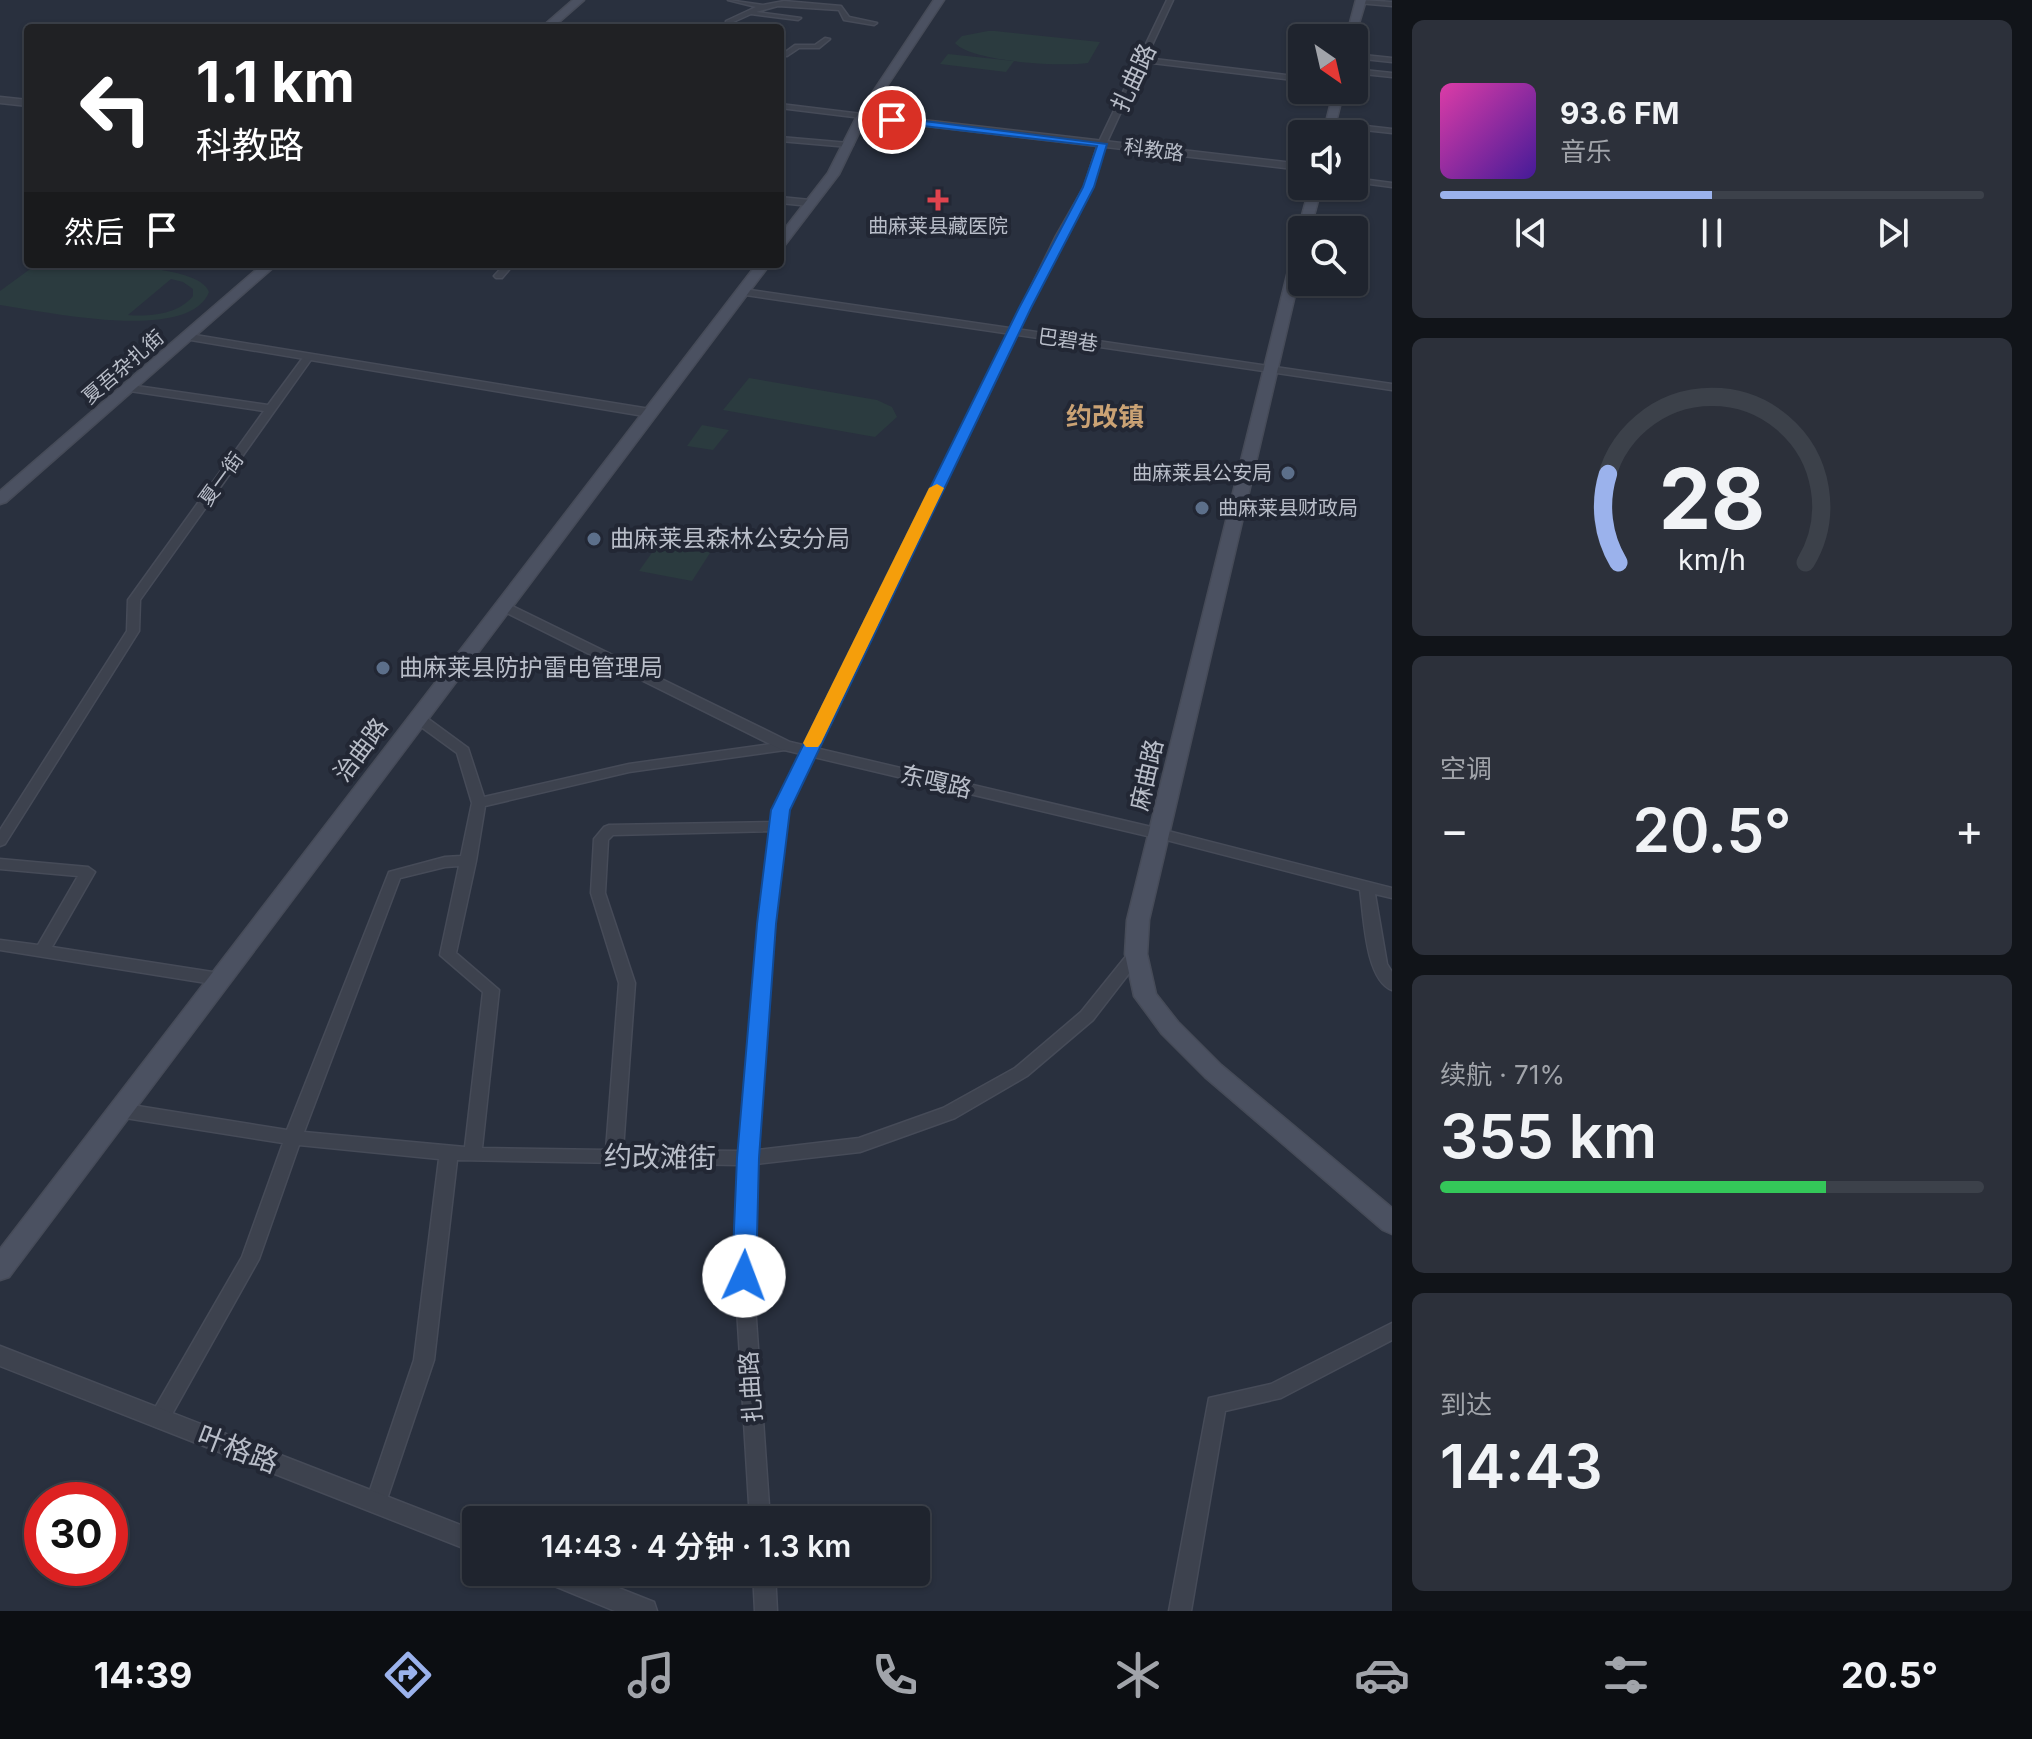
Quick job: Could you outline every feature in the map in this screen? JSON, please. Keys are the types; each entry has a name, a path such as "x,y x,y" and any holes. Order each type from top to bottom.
{"main road":[{"path":"551,24 579,0"},
{"path":"784,238 833,174 862,116 939,0"},
{"path":"1354,24 1360,1"},
{"name":"夏吾杂扎街","path":"0,499 267,268"},
{"name":"治曲路","path":"0,1269 761,268"},
{"name":"麻曲路","path":"1288,296 1138,920 1136,954 1145,996 1170,1028 1213,1071 1392,1223"}],"street":[{"path":"731,0 763,7"},
{"path":"728,24 763,7 795,0"},
{"name":"扎曲路","path":"759,1506 744,1276 748,1158 767,924 780,810 1013,332 1088,187 1102,144 1170,0"},
{"path":"1360,1 1392,4"},
{"path":"775,4 841,8 846,19 874,23"},
{"path":"749,14 798,18"},
{"path":"784,53 797,46 817,47 827,39"},
{"path":"1368,57 1392,60"},
{"path":"1143,60 1288,77"},
{"path":"784,61 795,66"},
{"path":"1368,72 1392,75"},
{"path":"0,100 24,103"},
{"path":"784,106 862,116"},
{"name":"科教路","path":"862,116 1288,165"},
{"path":"1368,130 1392,131"},
{"path":"784,139 849,145"},
{"path":"1368,182 1392,185"},
{"path":"784,200 810,203"},
{"path":"499,276 506,268"},
{"name":"巴碧巷","path":"743,292 1392,387"},
{"path":"189,337 650,413"},
{"name":"夏一街","path":"0,841 133,631 134,600 308,357"},
{"path":"130,388 272,409"},
{"name":"东嘎路","path":"504,606 785,746 1160,834 1392,893"},
{"path":"418,718 463,751 479,803 448,955 491,990 473,1155"},
{"path":"479,803 629,768 785,746"},
{"path":"614,1155 627,983 598,893 601,839 609,830 779,826"},
{"path":"159,1419 250,1259 394,875 445,862 469,861"},
{"path":"0,864 88,872 42,951"},
{"path":"1367,887 1379,965 1392,984"},
{"path":"0,945 219,979"},
{"name":"约改滩街","path":"119,1110 293,1138 473,1155 748,1158 860,1145 949,1113 1021,1072 1087,1016 1136,954"},
{"path":"376,1502 424,1360 449,1151"},
{"path":"1180,1611 1216,1404 1274,1392 1392,1331"},
{"name":"叶格路","path":"0,1356 462,1536"},
{"path":"583,1586 645,1611"},
{"path":"765,1586 766,1611"}],"shaded area":[{"path":"988,31 1100,42 1088,63 1059,64 998,59 979,55 955,43 962,36"},
{"path":"948,54 1014,61 1006,72 940,64"},
{"path":"32,268 145,268 183,275 200,282 209,292 196,308 174,317 145,321 80,317 0,305 0,291","holes":["171,279 193,289 193,296 180,307 155,315 128,315"]},
{"path":"749,378 877,400 892,407 897,417 875,437 723,410"},
{"path":"702,425 729,430 713,450 687,446"},
{"path":"666,533 717,542 692,581 639,571"}],"slow traffic":[{"path":"812,743 937,488"}],"place":[{"name":"曲麻莱县藏医院","path":"938,200"},
{"name":"曲麻莱县公安局","path":"1288,473"},
{"name":"曲麻莱县财政局","path":"1202,508"},
{"name":"曲麻莱县森林公安分局","path":"594,539"},
{"name":"曲麻莱县防护雷电管理局","path":"383,668"}],"district":[{"name":"约改镇","path":"1105,417"}],"route":[{"path":"744,1276 748,1158 767,924 780,810 1060,236 1088,187 1102,144 892,120"}]}
